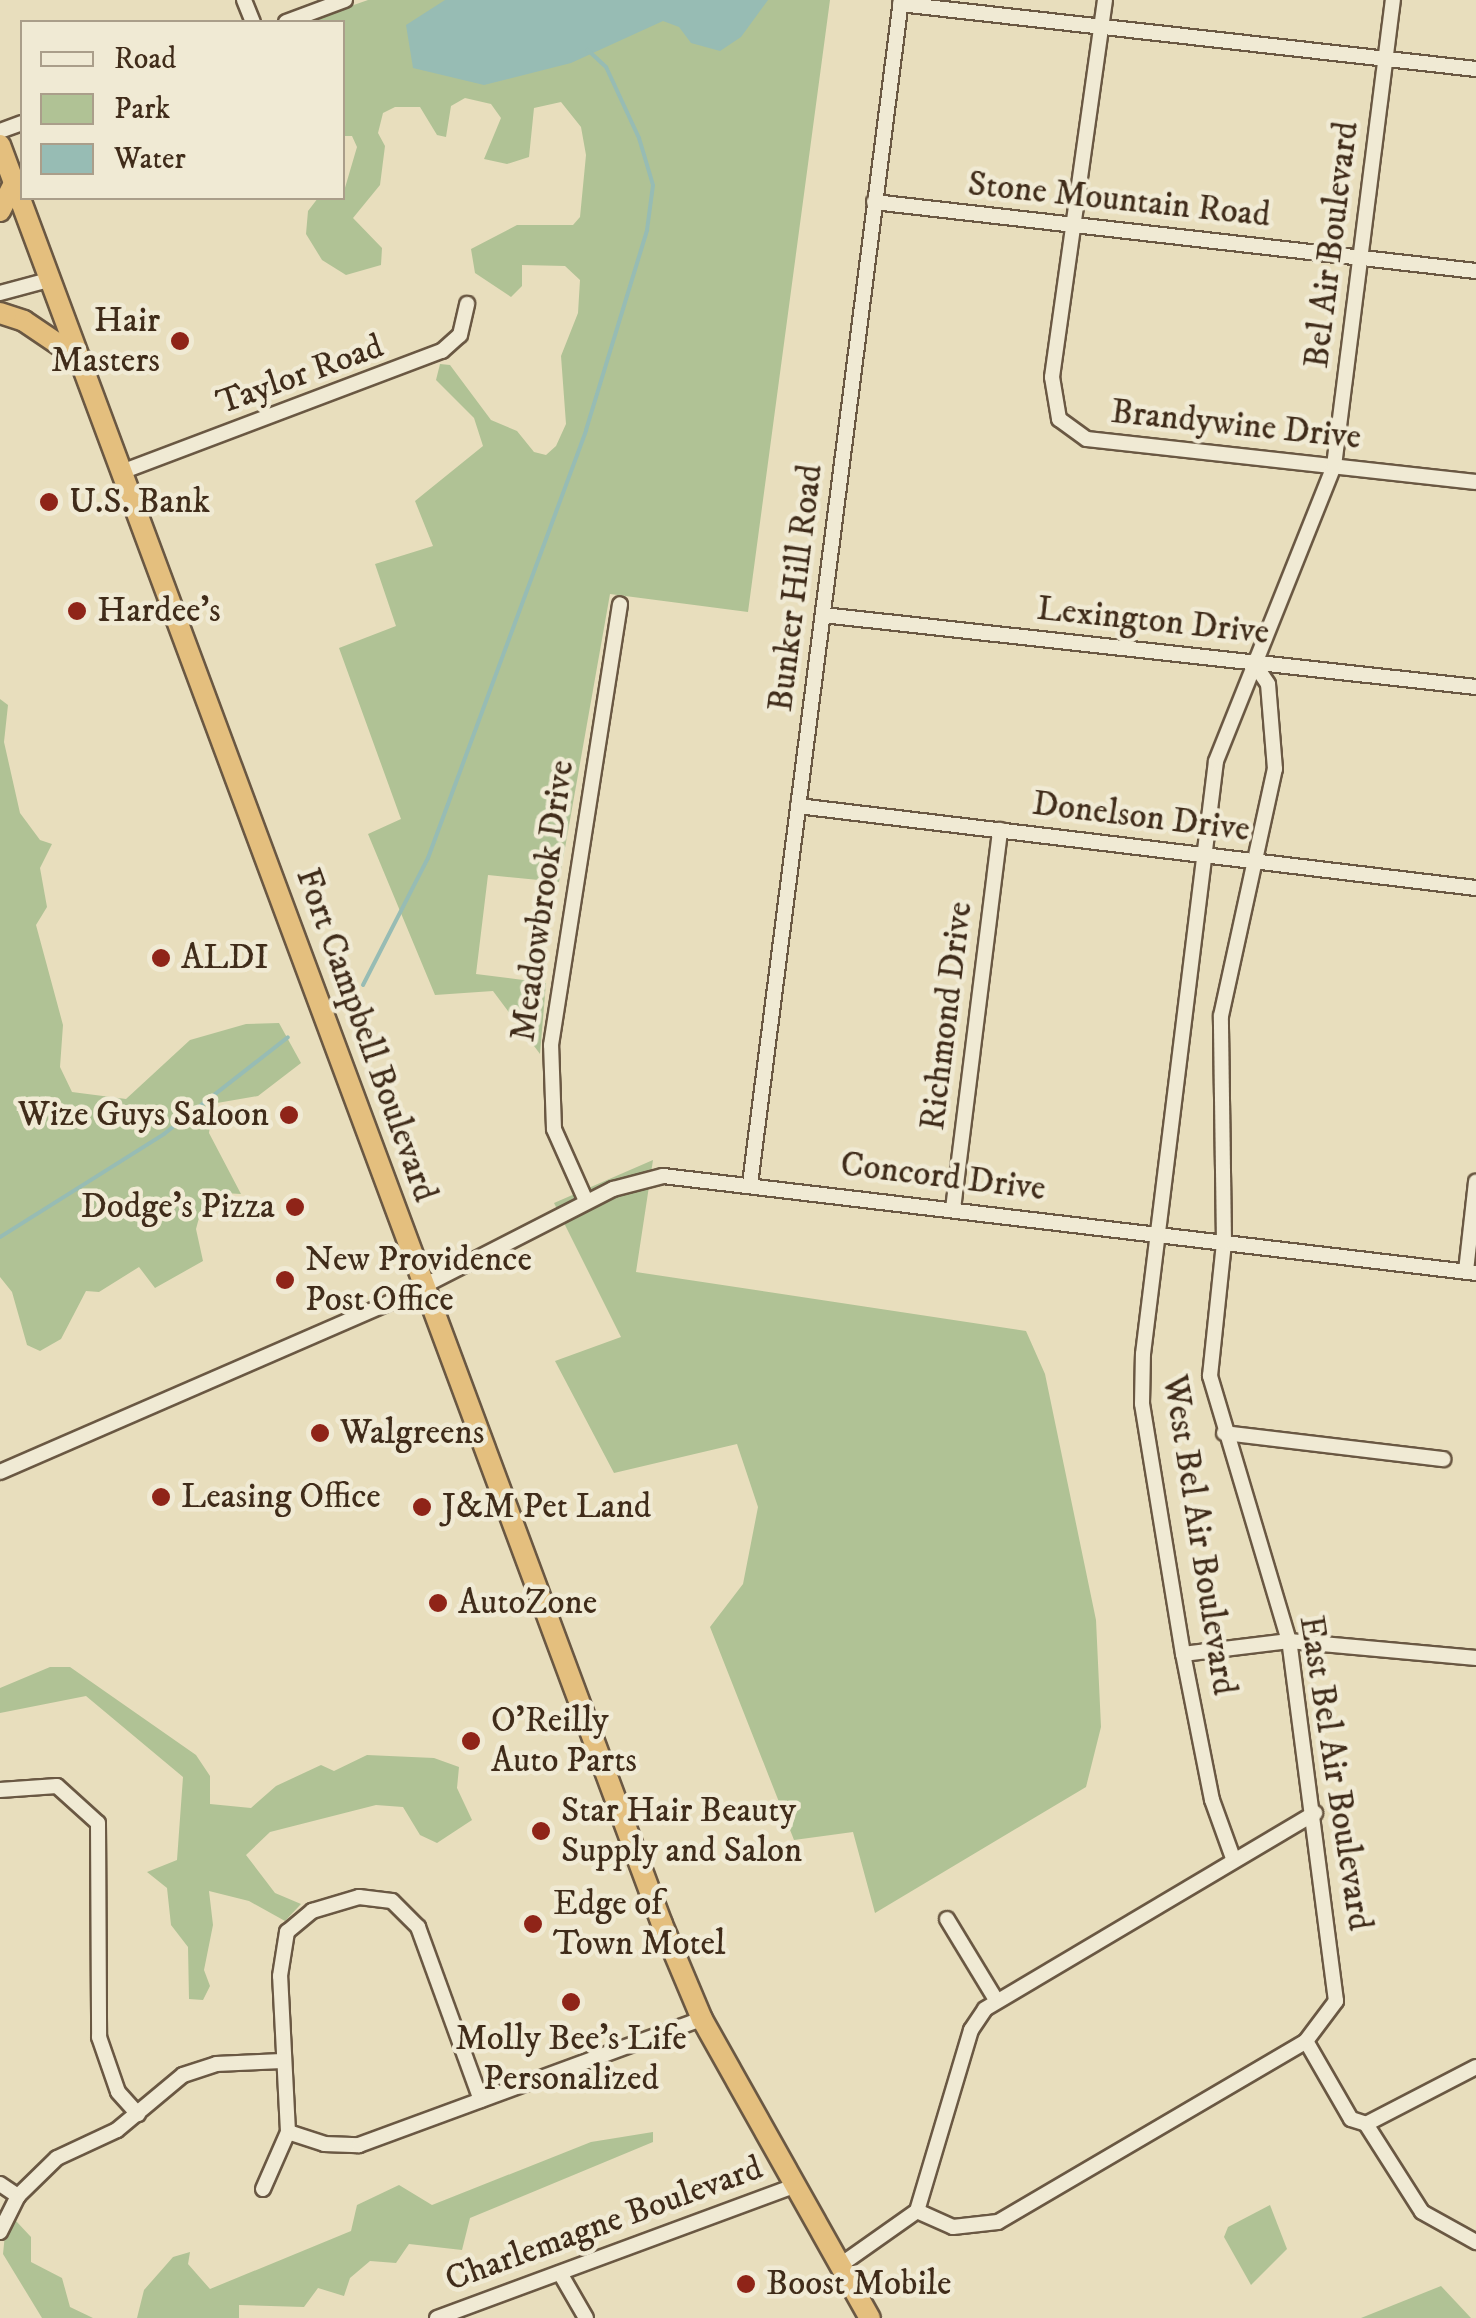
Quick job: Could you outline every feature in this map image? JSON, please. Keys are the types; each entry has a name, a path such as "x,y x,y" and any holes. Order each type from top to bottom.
{"highway":[{"name":"Fort Campbell Boulevard","path":"0,145 20,195"},
{"path":"0,211 15,182"},
{"name":"Fort Campbell Boulevard","path":"22,200 702,2018 791,2187 870,2318"},
{"path":"0,313 24,321 83,361"}],"street":[{"path":"291,20 345,0"},
{"name":"Brandywine Drive","path":"1105,0 1052,394 1059,420 1072,432 1476,482"},
{"name":"Bel Air Boulevard","path":"1253,662 1334,466 1393,0"},
{"path":"901,2 1476,69"},
{"name":"Bunker Hill Road","path":"750,1184 901,2"},
{"name":"Stone Mountain Road","path":"874,202 1476,271"},
{"path":"0,294 52,279"},
{"name":"Taylor Road","path":"124,471 442,351 460,335 467,304"},
{"name":"Meadowbrook Drive","path":"586,1201 554,1129 551,1045 620,604"},
{"name":"Lexington Drive","path":"822,615 1476,687"},
{"name":"West Bel Air Boulevard","path":"1233,1858 1212,1800 1183,1654 1142,1404 1154,1234 1216,761 1253,662"},
{"name":"East Bel Air Boulevard","path":"917,2211 953,2226 998,2222 1306,2041 1332,2015 1337,1991 1290,1641 1224,1433 1210,1376 1224,1242 1220,1016 1256,862 1275,756 1268,684 1253,662"},
{"name":"Donelson Drive","path":"798,806 1476,888"},
{"name":"Richmond Drive","path":"953,1209 1000,830"},
{"name":"Concord Drive","path":"0,1472 184,1396 586,1201 664,1176 1471,1272"},
{"path":"1471,1272 1476,1182"},
{"path":"1224,1433 1444,1459"},
{"path":"1183,1654 1290,1641 1476,1658"},
{"path":"0,1790 57,1786 98,1823 100,2037 118,2092 138,2114"},
{"path":"839,2266 917,2211 972,2030 996,2000 1233,1858 1315,1814"},
{"path":"262,2189 288,2132 282,2061 281,1952 287,1932 312,1910 380,1897 406,1910 418,1928 481,2100"},
{"path":"947,1919 996,2000"},
{"path":"288,2132 324,2144 358,2145 702,2018"},
{"path":"1306,2041 1347,2112 1366,2124 1422,2212 1476,2242"},
{"path":"0,2232 18,2196 57,2158 138,2114 200,2066 282,2061"},
{"path":"1366,2124 1476,2067"},
{"path":"0,2184 18,2196"},
{"name":"Charlemagne Boulevard","path":"437,2318 791,2187"},
{"path":"560,2273 586,2318"}],"green space":[{"path":"368,0 830,0 748,612 610,594 559,882 488,875 476,974 546,983 540,1054 493,991 435,995 368,834 401,819 339,648 396,626 375,564 433,546 415,501 483,446 474,418 436,380 440,364 450,365 491,420 517,431 534,452 546,455 556,446 566,424 561,356 578,313 580,280 565,266 522,265 522,286 511,297 475,273 471,249 517,225 573,225 580,217 586,155 581,127 561,102 534,108 529,157 507,164 484,159 501,118 491,104 465,98 451,106 446,137 437,135 420,107 395,107 383,113 378,133 385,146 380,185 353,218 382,248 381,265 346,275 322,260 306,234 308,211 316,200 345,200 357,147 352,136 345,136 345,20 311,20"},
{"path":"0,699 8,705 4,742 20,813 40,840 52,844 40,868 47,907 36,925 63,1025 60,1067 72,1092 126,1099 190,1040 246,1024 279,1023 301,1063 258,1096 217,1103 212,1112 209,1133 241,1194 206,1192 196,1229 203,1261 155,1288 139,1267 99,1292 86,1291 61,1339 40,1351 27,1345 12,1292 0,1277"},
{"path":"653,1160 636,1272 1026,1331 1045,1374 1096,1620 1101,1727 1086,1787 875,1913 853,1832 794,1840 710,1627 743,1584 758,1507 737,1444 614,1473 555,1361 621,1337 554,1203"},
{"path":"50,1667 70,1667 196,1755 210,1776 210,1804 251,1808 276,1786 321,1765 334,1771 367,1755 434,1758 459,1767 457,1788 472,1820 437,1843 420,1835 403,1807 376,1805 270,1832 246,1855 275,1893 301,1904 285,1921 249,1901 209,1891 213,1925 204,1970 210,1986 203,2000 189,1999 188,1947 171,1925 167,1888 147,1872 177,1860 183,1777 86,1696 0,1713 0,1688"},
{"path":"653,2132 653,2142 470,2218 462,2250 409,2244 396,2263 370,2261 350,2278 344,2296 318,2288 304,2307 239,2305 239,2318 137,2318 144,2290 173,2257 190,2252 188,2264 210,2289 351,2231 357,2205 399,2185 432,2205 591,2142"},
{"path":"1270,2205 1287,2249 1251,2285 1224,2237 1228,2227"},
{"path":"16,2221 31,2237 31,2262 62,2278 70,2307 93,2318 42,2318 3,2254 5,2234"},
{"path":"1441,2286 1471,2318 1361,2318"}],"water":[{"path":"445,0 768,0 741,37 720,51 691,43 679,27 663,21 571,63 484,85 413,68 406,25"}],"waterway":[{"path":"363,985 428,858 586,430 647,230 653,185 639,138 606,67 588,50"},
{"path":"0,1237 164,1134 288,1037"}],"place":[{"name":"Hair Masters","path":"180,341"},
{"name":"U.S. Bank","path":"49,502"},
{"name":"Hardee's","path":"77,611"},
{"name":"ALDI","path":"161,958"},
{"name":"Wize Guys Saloon","path":"289,1115"},
{"name":"Dodge's Pizza","path":"295,1207"},
{"name":"New Providence Post Office","path":"285,1280"},
{"name":"Walgreens","path":"320,1433"},
{"name":"Leasing Office","path":"161,1497"},
{"name":"J&M Pet Land","path":"422,1507"},
{"name":"AutoZone","path":"438,1603"},
{"name":"O'Reilly Auto Parts","path":"471,1741"},
{"name":"Star Hair Beauty Supply and Salon","path":"541,1831"},
{"name":"Edge of Town Motel","path":"533,1924"},
{"name":"Molly Bee's Life Personalized","path":"571,2002"},
{"name":"Boost Mobile","path":"746,2284"}]}
